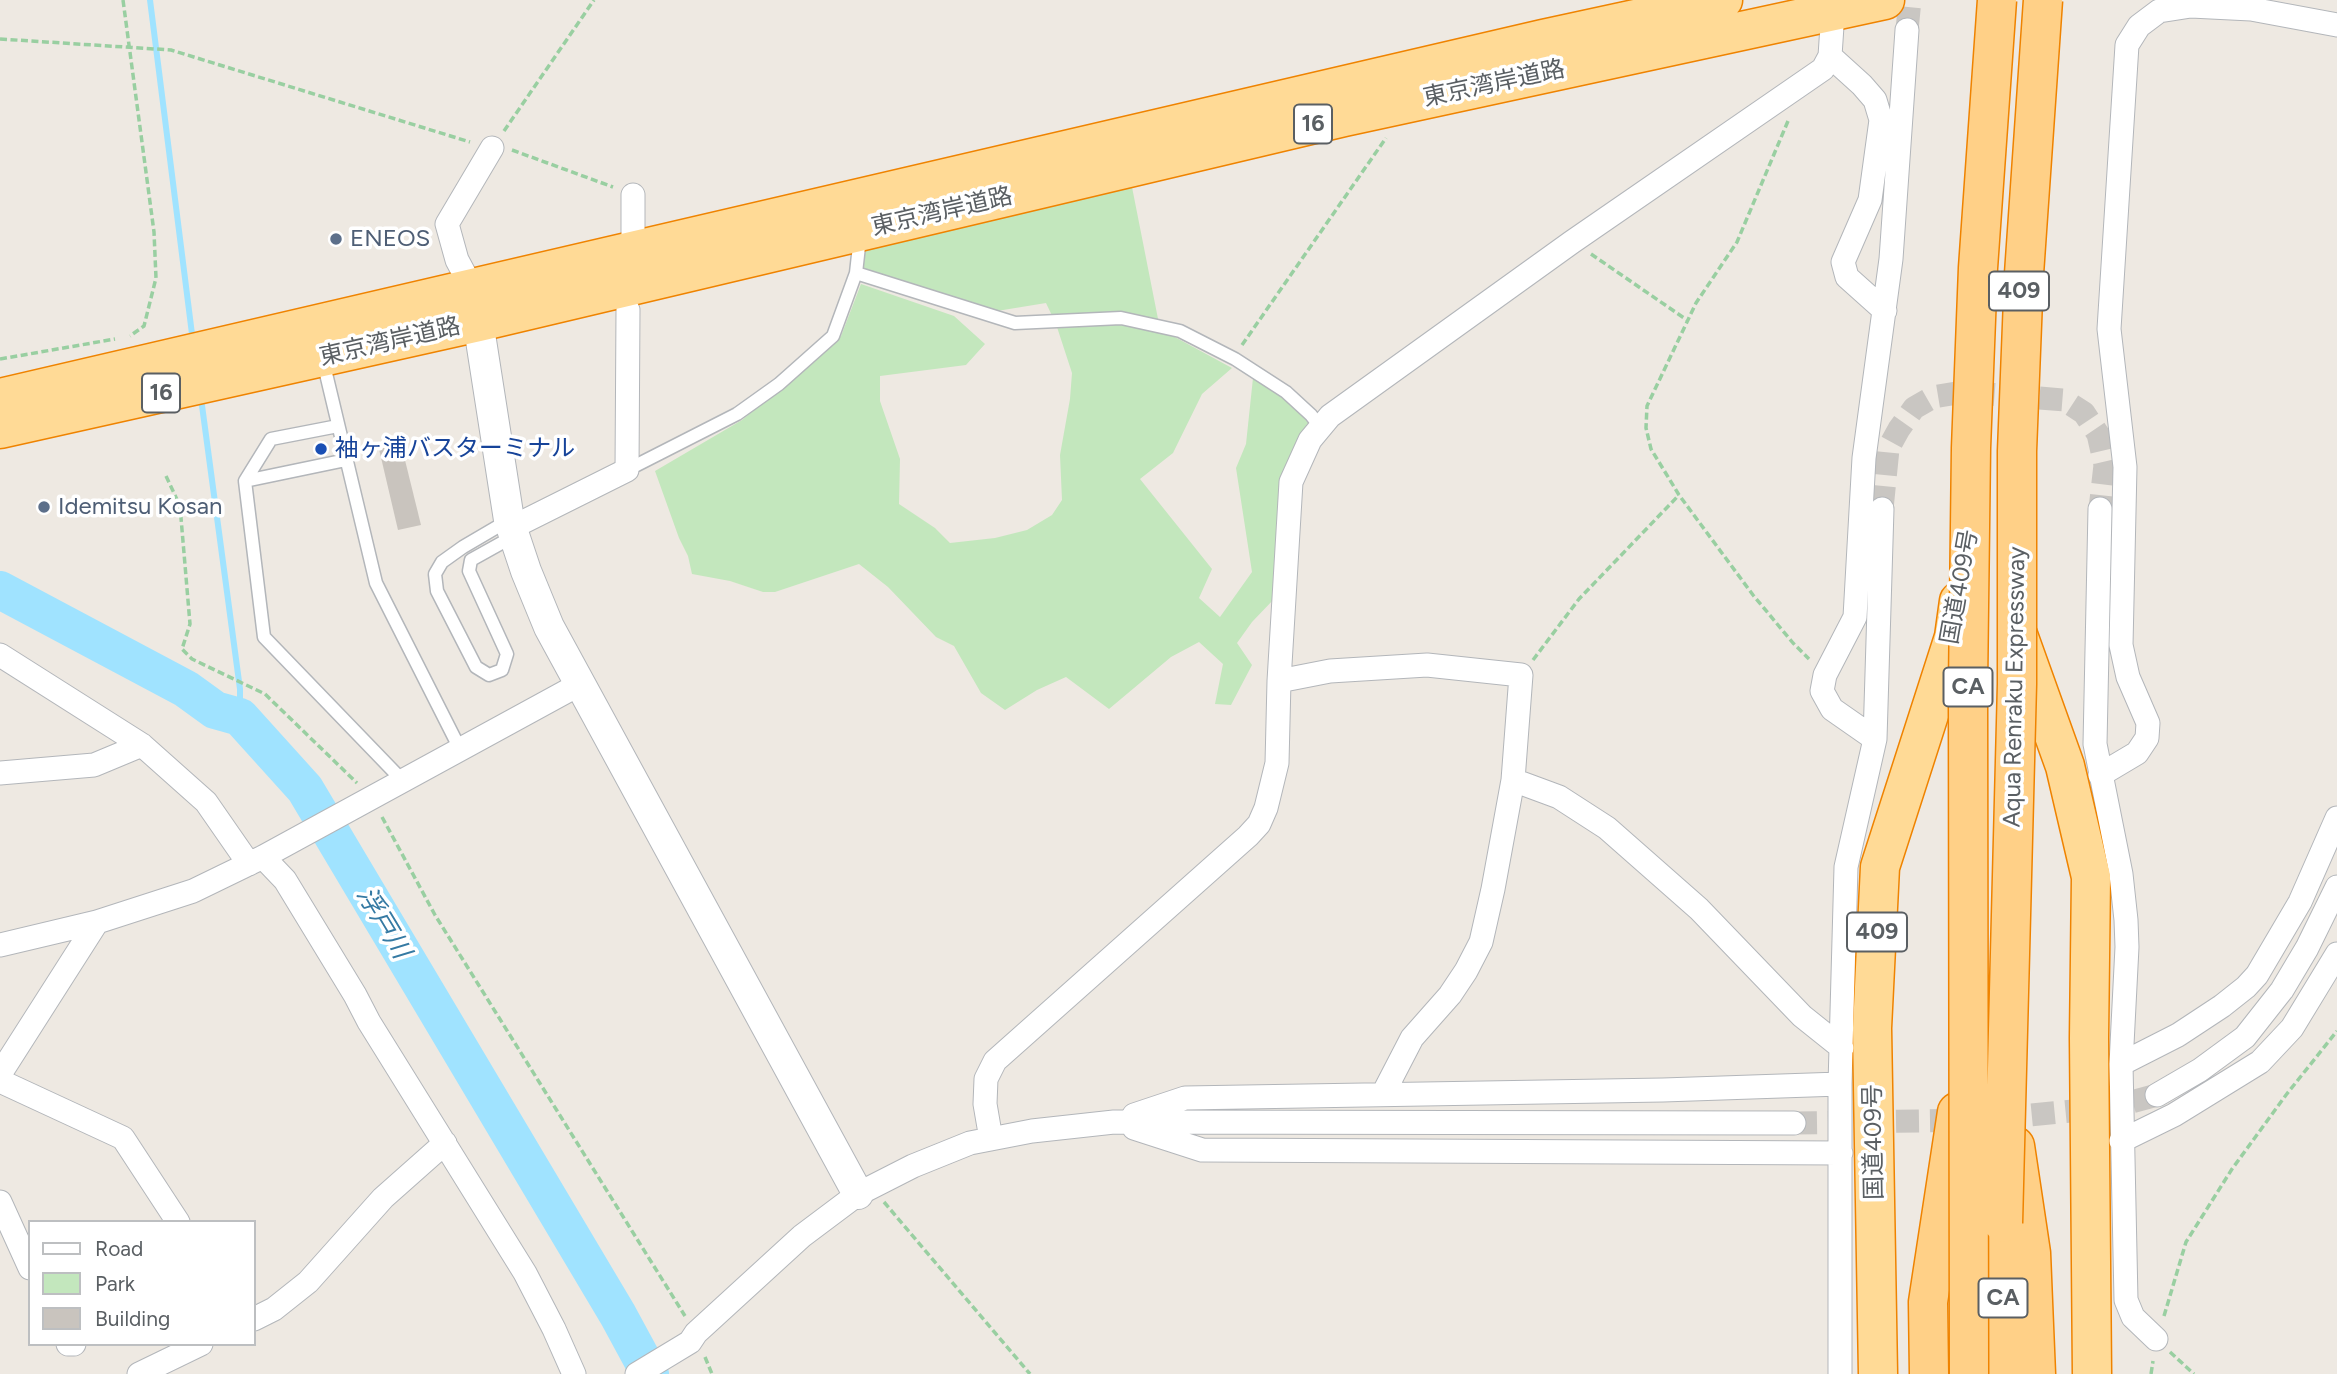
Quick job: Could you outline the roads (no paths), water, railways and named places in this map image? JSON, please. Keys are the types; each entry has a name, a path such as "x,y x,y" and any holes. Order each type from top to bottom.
{"highway":[{"name":"東京湾岸道路","path":"0,429 323,357 475,305 1530,42 1723,0"},
{"name":"東京湾岸道路","path":"0,398 856,233 1406,103 1885,0"},
{"name":"Aqua Renraku Expressway","path":"1969,1374 1970,448 1978,268 1997,0"},
{"name":"国道409号","path":"1878,1374 1872,1028 1880,867 1954,638 1974,502 2005,0"},
{"name":"国道409号","path":"2034,0 2003,582 2013,619 2065,766 2091,877 2089,1038 2092,1374"},
{"name":"Aqua Renraku Expressway","path":"2003,1374 2003,1223 2017,684 2017,451 2024,274 2043,0"},
{"path":"1930,1374 1928,1302 1959,1102 1975,669 1974,502"},
{"path":"2003,582 1998,1034 2031,1252 2036,1374"}],"street":[{"path":"2100,775 2137,753 2147,738 2148,723 2128,677 2121,645 2125,467 2109,329 2127,45 2139,26 2159,11 2191,6 2251,9 2337,25"},
{"path":"990,1139 985,1104 986,1079 995,1060 1259,824 1266,808 1277,764 1279,681 1291,482 1310,440 1330,416 1572,242 1823,69 1830,56 1833,11"},
{"path":"1875,739 1832,709 1822,691 1825,675 1855,617 1864,458 1891,259 1907,30"},
{"path":"1830,56 1875,100 1881,120 1870,200 1843,262 1847,277 1885,312"},
{"path":"492,148 447,224 457,260 475,305 511,528 550,627 580,684 865,1191"},
{"path":"633,195 633,234"},
{"path":"511,528 627,470 628,310"},
{"path":"1840,1374 1840,1084 1846,867 1875,739 1882,509"},
{"path":"2100,509 2094,722 2100,775 2121,874 2126,920 2121,1064 2126,1300 2133,1317 2156,1339"},
{"path":"0,655 142,745 206,802 256,861 285,880 369,1022 525,1273 574,1374"},
{"path":"1279,681 1330,671 1427,665 1521,676 1513,780 1481,942 1450,995 1412,1038 1383,1094"},
{"path":"0,946 97,922 193,891 256,861 580,684"},
{"path":"0,773 94,765 142,745"},
{"path":"1513,780 1559,797 1607,828 1699,909 1802,1016 1842,1048"},
{"path":"2121,1064 2178,1035 2211,1014 2257,975 2300,902 2337,818"},
{"path":"2157,1095 2200,1070 2245,1037 2282,990 2307,948 2337,887"},
{"path":"0,1074 97,922"},
{"path":"2121,1141 2175,1115 2260,1062 2292,1028 2337,954"},
{"path":"0,1081 123,1138 177,1220"},
{"path":"1114,1122 1185,1098 1663,1090 1840,1084"},
{"path":"1114,1122 1202,1150 1840,1153"},
{"path":"637,1374 693,1337 802,1236 865,1191 914,1166 970,1143 1032,1131 1114,1122 1794,1123"},
{"path":"256,1318 274,1309 308,1282 383,1198 445,1143"},
{"path":"0,1202 28,1264"},
{"path":"139,1374 197,1346"}],"lane":[{"path":"627,470 737,414 779,384 833,336 856,272 859,246 856,233"},
{"path":"856,272 1015,323 1121,318 1180,331 1234,359 1286,393 1311,415 1321,428"},
{"path":"323,357 376,583 460,749"},
{"path":"338,426 271,439 244,481 264,637 402,780"},
{"path":"244,481 346,460"},
{"path":"511,528 471,560 469,571 507,654 502,670 489,675 476,667 437,591 435,574 442,562 463,547 511,528"}],"waterway":[{"path":"150,0 193,342"},
{"path":"201,398 240,689 240,717"},
{"name":"浮戸川","path":"0,590 186,689 215,710 240,717 305,789 618,1315 650,1374"}],"tunnel":[{"path":"1907,30 1910,0"},
{"path":"1882,509 1888,449 1899,429 1914,408 1933,397 1963,392 2064,400 2084,413 2098,434 2105,465 2100,509"},
{"path":"1794,1123 1979,1120 2113,1107 2157,1095"}],"place":[{"name":"ENEOS","path":"336,239"},
{"name":"袖ヶ浦バスターミナル","path":"321,449"},
{"name":"Idemitsu Kosan","path":"44,507"}]}
